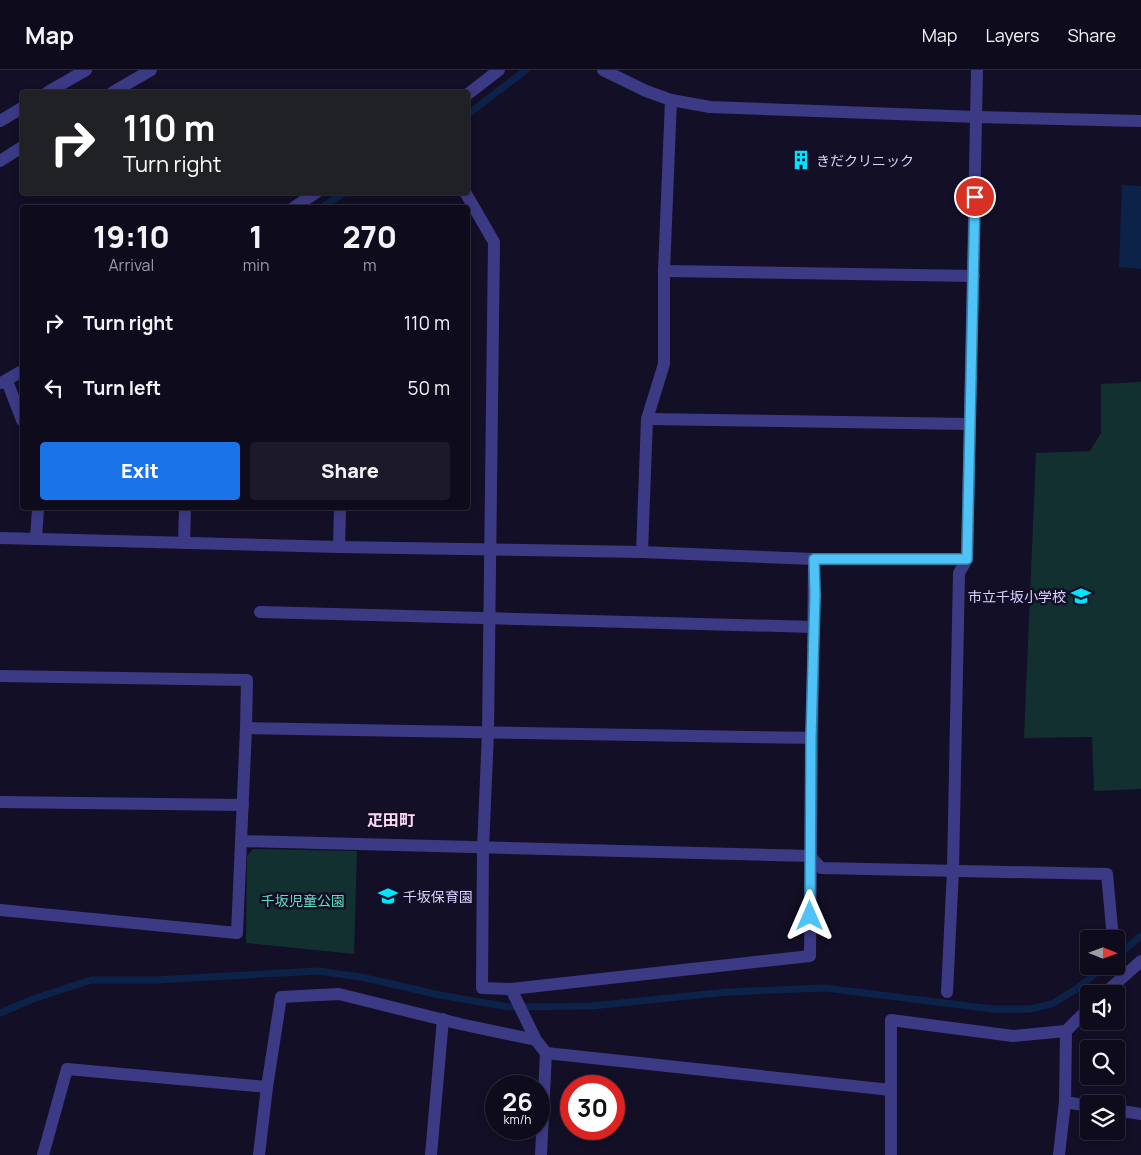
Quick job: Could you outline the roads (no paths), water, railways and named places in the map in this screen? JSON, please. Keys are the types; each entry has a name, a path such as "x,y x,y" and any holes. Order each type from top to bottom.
{"street":[{"path":"51,90 86,70"},
{"path":"116,90 150,70"},
{"path":"470,92 499,70"},
{"path":"603,70 646,91 671,100 710,108 1141,121"},
{"path":"947,992 953,870 960,573 967,559 977,70"},
{"path":"642,552 647,419 664,364 664,271 671,100"},
{"path":"0,121 20,109"},
{"path":"0,160 20,148"},
{"path":"298,205 312,195"},
{"path":"467,195 494,242 488,732 483,848 482,988 511,989 810,956 814,559"},
{"path":"664,271 974,276"},
{"path":"20,372 4,382 20,416"},
{"path":"647,419 969,424"},
{"path":"36,539 38,510"},
{"path":"184,543 185,510"},
{"path":"339,547 340,510"},
{"path":"0,538 339,547 642,552 814,559 967,559"},
{"path":"260,612 813,627"},
{"path":"0,676 247,680 236,933 0,910"},
{"path":"246,728 811,738"},
{"path":"0,802 243,805"},
{"path":"241,841 810,856 821,868 1107,874 1112,930"},
{"path":"1125,968 1141,961"},
{"path":"511,989 536,1040 546,1053 541,1155"},
{"path":"259,1155 281,997 339,994 536,1040"},
{"path":"891,1155 892,1020 1013,1036 1066,1031 1080,1017"},
{"path":"431,1155 443,1019"},
{"path":"1059,1155 1065,1102 1066,1031"},
{"path":"546,1053 891,1090"},
{"path":"44,1155 67,1069 267,1087"},
{"path":"1065,1102 1080,1104"},
{"path":"1125,1111 1141,1114"}],"water":[{"path":"1122,185 1141,186 1141,269 1119,267"}],"waterway":[{"path":"470,112 526,70"},
{"path":"326,205 340,195"},
{"path":"1125,949 1141,936"},
{"path":"0,1013 33,999 91,980 155,980 318,971 361,977 440,995 509,1007 592,1006 727,992 825,988 993,1009 1030,1009 1052,1004 1075,990 1094,975"}],"place":[{"name":"きだクリニック","path":"801,160"},
{"name":"市立千坂小学校","path":"1081,596"},
{"name":"千坂保育園","path":"388,896"}],"district":[{"name":"疋田町","path":"391,820"}],"park label":[{"name":"千坂児童公園","path":"303,900"}]}
